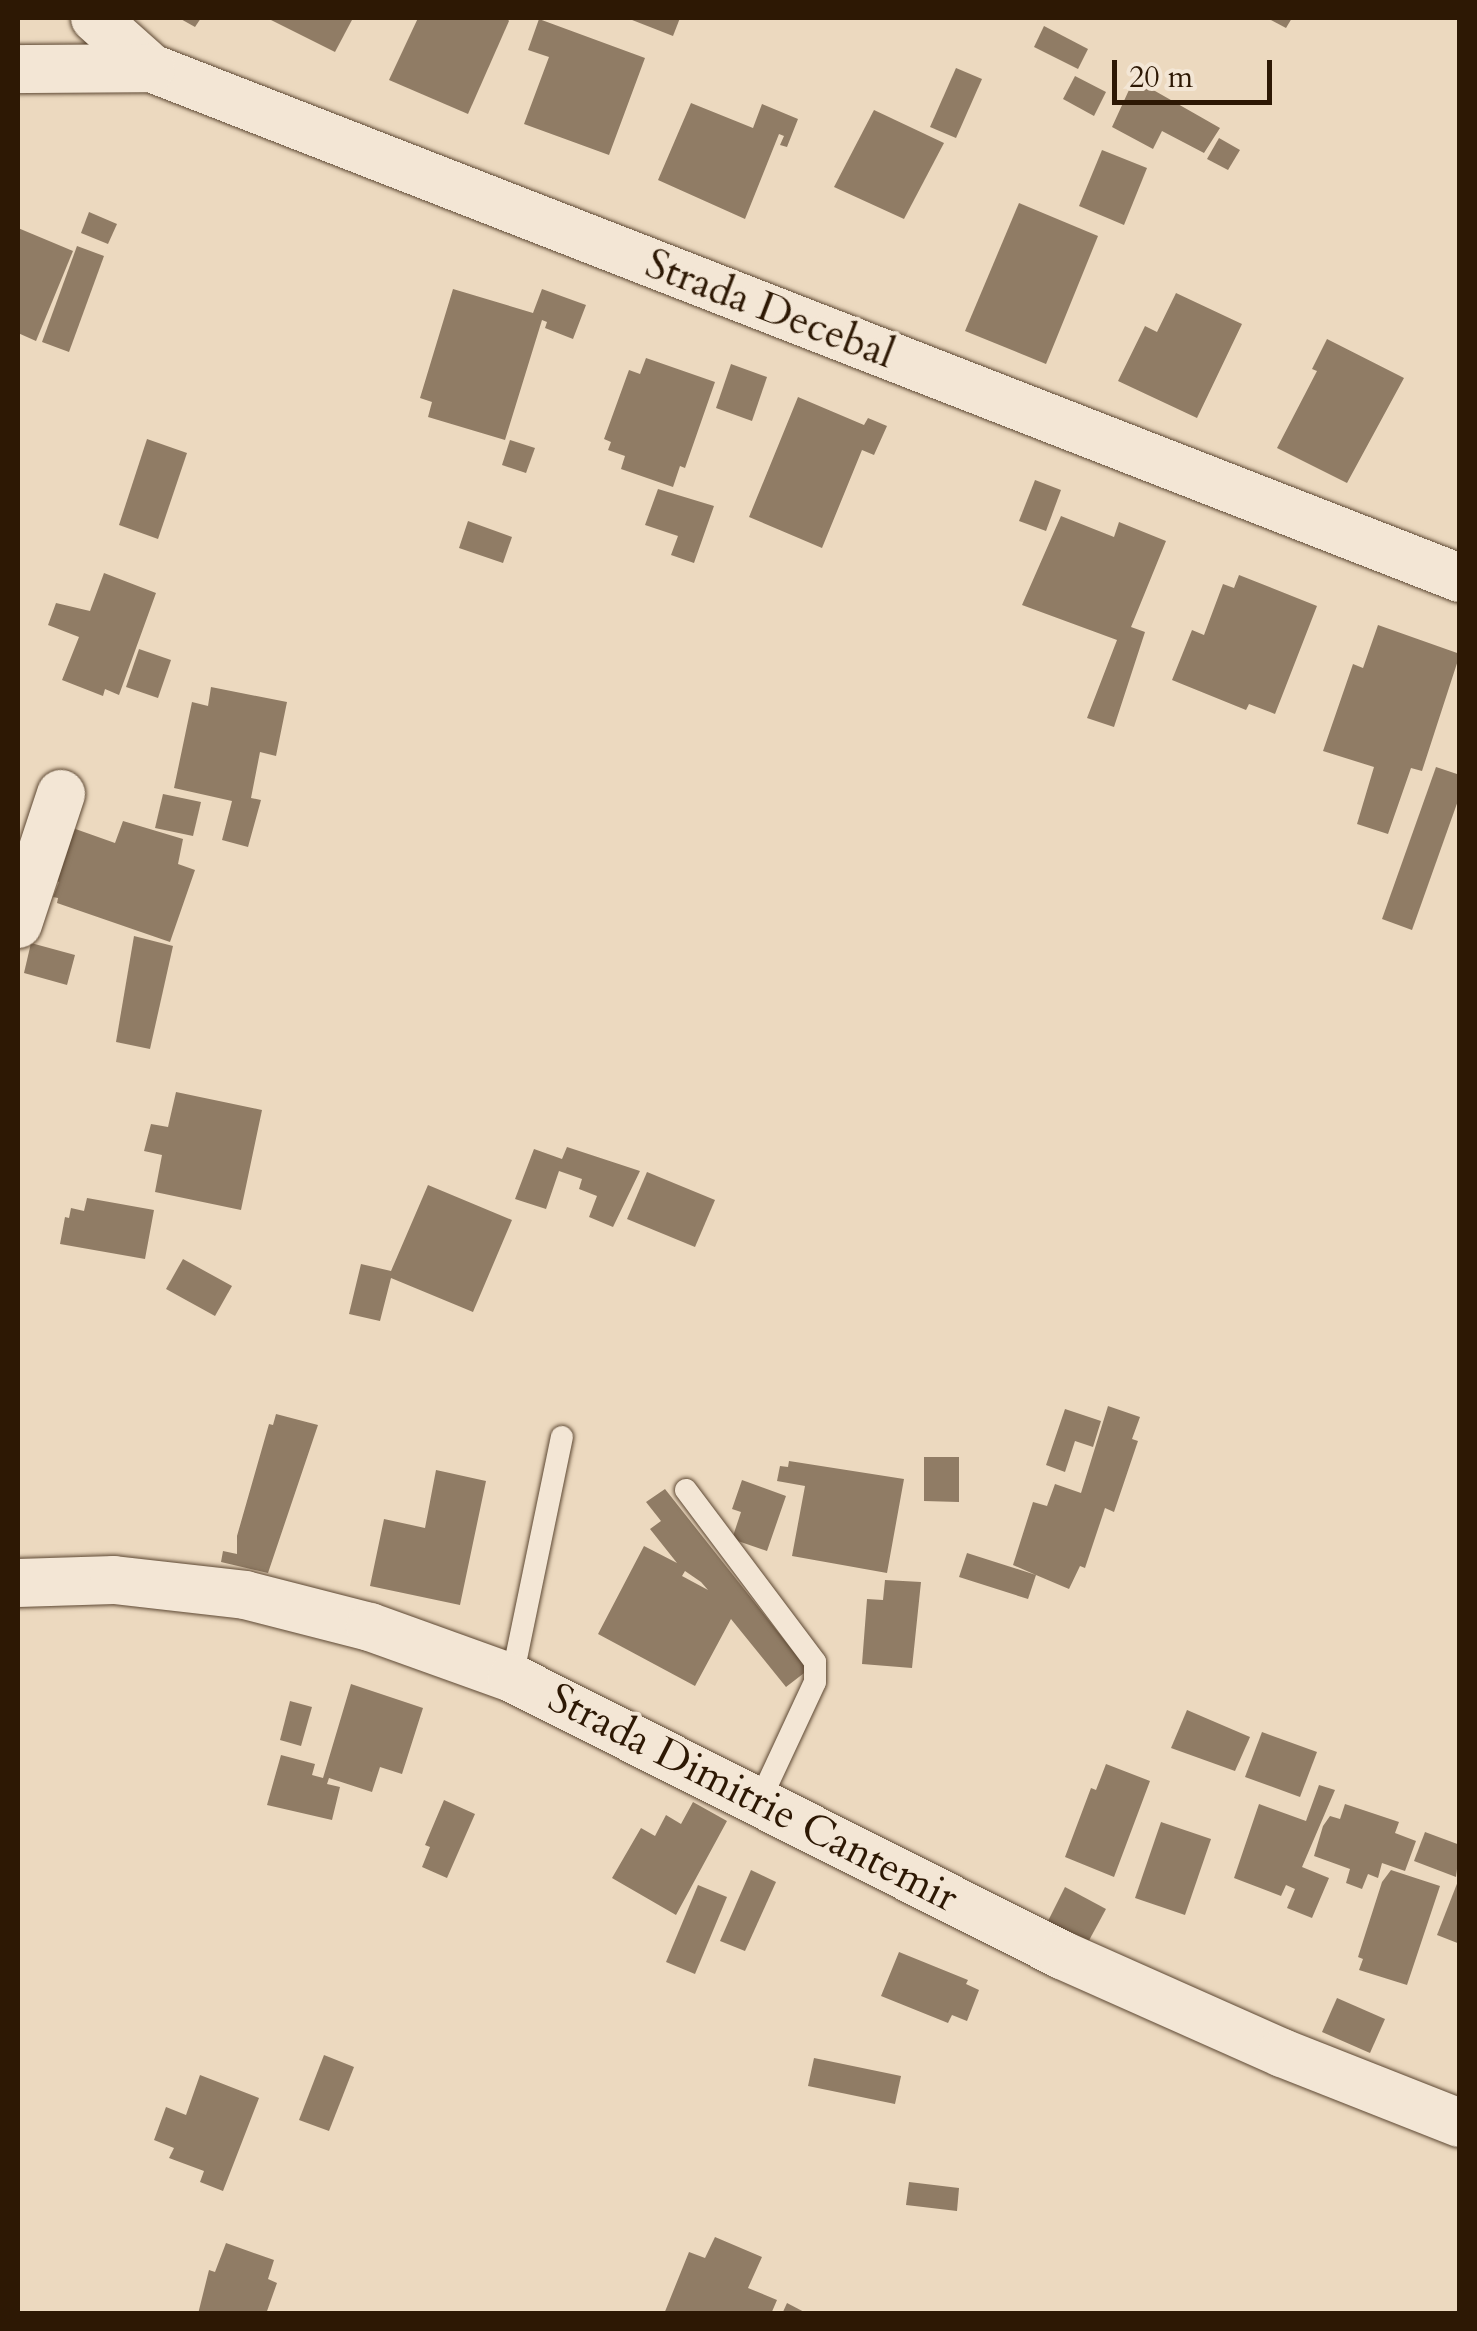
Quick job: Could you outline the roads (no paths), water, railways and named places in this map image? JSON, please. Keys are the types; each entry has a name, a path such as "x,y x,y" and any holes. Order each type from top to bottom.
{"street":[{"name":"Strada Decebal","path":"95,18 150,68 1460,578"},
{"path":"18,69 150,68"},
{"path":"18,924 61,794"},
{"name":"Strada Dimitrie Cantemir","path":"18,1583 114,1580 245,1595 370,1627 512,1678 1062,1955 1282,2053 1460,2123"}],"lane":[{"path":"512,1678 562,1438"},
{"path":"686,1490 815,1662 816,1682 760,1800"}]}
